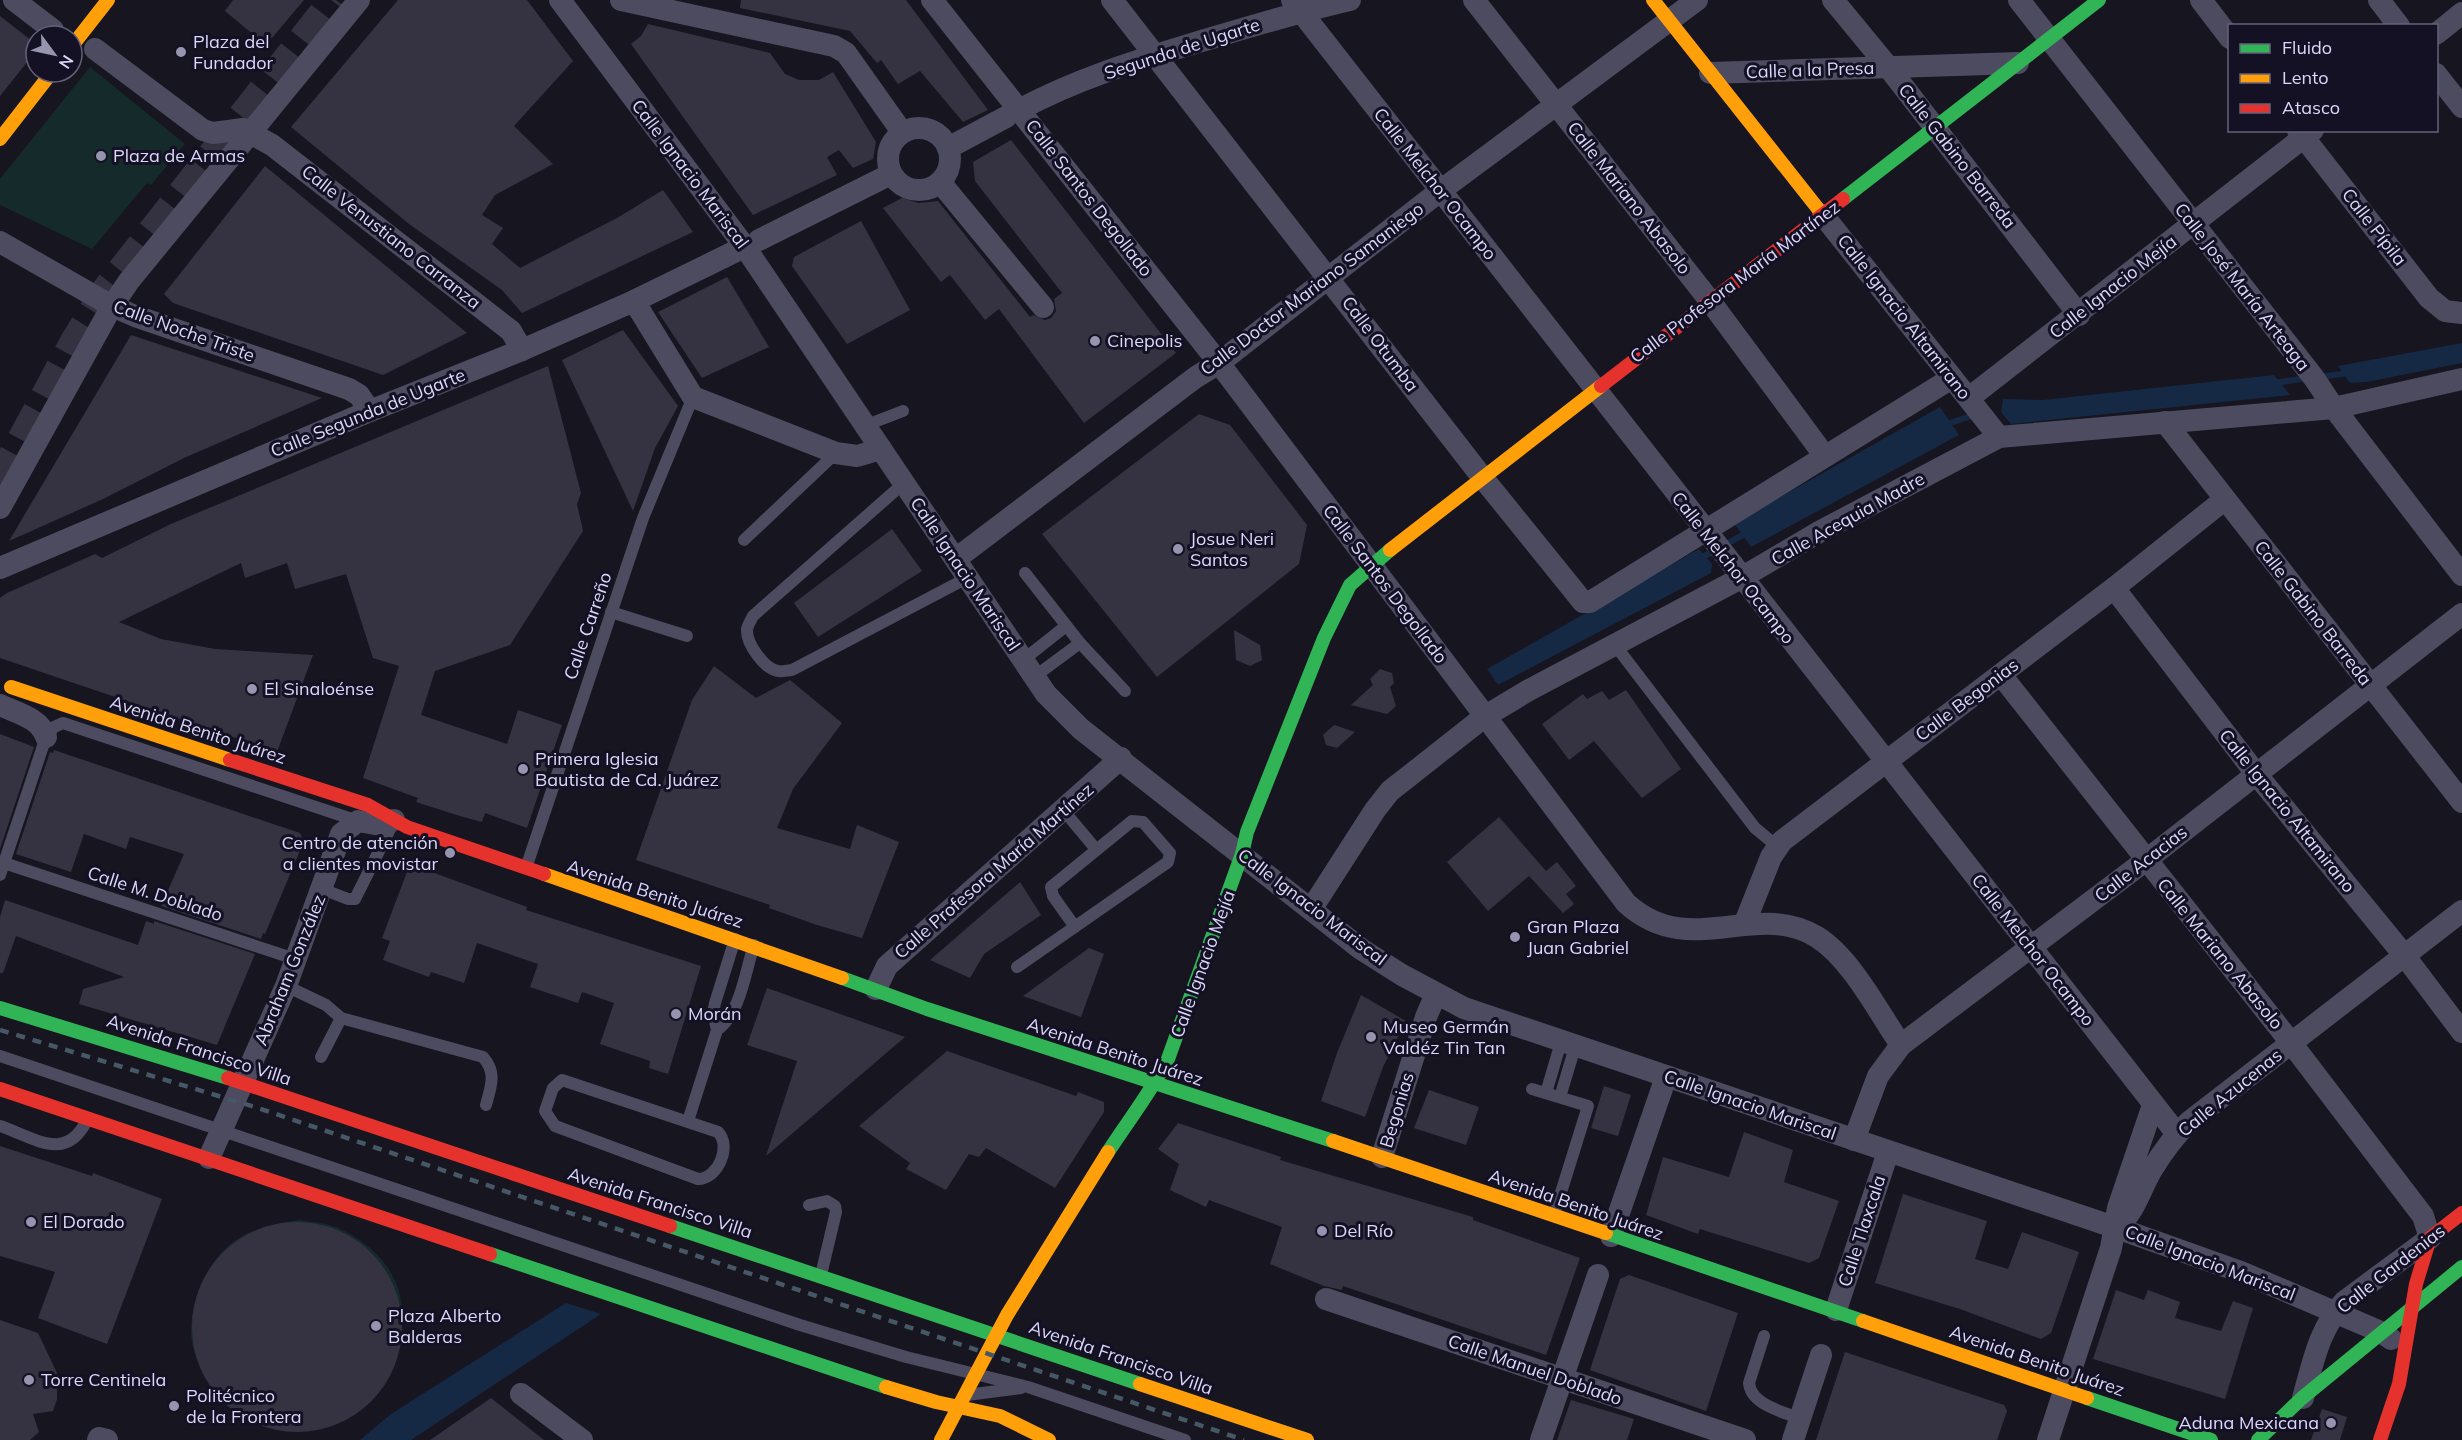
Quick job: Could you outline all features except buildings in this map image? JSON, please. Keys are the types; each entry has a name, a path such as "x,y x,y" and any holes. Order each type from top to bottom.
{"main road":[{"path":"84,31 108,0"},
{"name":"Calle Ignacio Altamirano","path":"1653,0 1823,215"},
{"name":"Calle Profesora María Martínez","path":"1371,564 2099,0"},
{"path":"0,139 43,84"},
{"name":"Calle Ignacio Mejía","path":"941,1440 997,1335 1140,1101 1155,1084 1180,1027 1235,878 1247,832 1336,609 1350,585 1371,564"},
{"name":"Avenida Benito Juárez","path":"6,696 368,805 394,820 525,869 754,945 927,1009 1382,1157 1836,1310 2211,1440"},
{"name":"Avenida Francisco Villa","path":"0,1008 244,1083 1307,1440"},
{"path":"0,1089 88,1119 215,1145 579,1285 830,1369 961,1401 1000,1416 1049,1440"},
{"name":"Calle Gardenias","path":"2430,1239 2462,1213"},
{"path":"2380,1440 2399,1384 2406,1353 2412,1305 2430,1239"},
{"name":"Calle Gardenias","path":"2258,1440 2302,1398 2412,1305 2462,1267"}],"street":[{"path":"14,0 45,24"},
{"path":"0,508 112,306 168,232 358,0"},
{"name":"Calle Ignacio Mariscal","path":"560,0 745,247 864,426 963,568 1028,669 1069,718 1361,949 1464,1008 2241,1272 2381,1332 2406,1353"},
{"path":"621,0 834,46 846,53 902,132"},
{"name":"Calle Otumba","path":"1112,0 1482,477 1583,602 1590,602 1707,534"},
{"name":"Segunda de Ugarte","path":"948,148 1051,92 1297,6 1350,0"},
{"name":"Calle Mariano Abasolo","path":"1474,0 1710,301 1824,455"},
{"name":"Calle Doctor Mariano Samaniego","path":"963,568 1196,377 1219,363 1440,191 1697,0"},
{"name":"Calle Gabino Barreda","path":"1833,0 1889,68 2079,315"},
{"name":"Calle José María Arteaga","path":"2019,0 2291,348 2462,575"},
{"path":"2201,0 2228,37"},
{"path":"2379,0 2397,24"},
{"name":"Calle Santos Degollado","path":"939,3 1013,113 1219,363 1626,903 1639,915 1672,929 1693,931 1744,925 1784,927 1817,937 1842,960 1901,1046"},
{"name":"Calle Melchor Ocampo","path":"1297,6 1885,763 2032,948 2152,1106 2177,1134"},
{"path":"2438,32 2462,13"},
{"path":"95,49 203,130 213,133 243,129 252,132"},
{"name":"Calle a la Presa","path":"1710,73 2018,63"},
{"path":"2438,77 2462,107"},
{"path":"923,128 934,132 948,148 950,160 947,172 940,182 930,188 908,189 898,183 887,163 888,151 902,132 923,128"},
{"name":"Calle Venustiano Carranza","path":"252,132 281,152 511,331 522,350"},
{"name":"Calle Ignacio Mejía","path":"1972,402 2305,133"},
{"name":"Calle Pípila","path":"2305,133 2429,298 2445,311 2459,314"},
{"path":"759,240 891,174"},
{"path":"940,182 1043,307"},
{"name":"Calle Ignacio Altamirano","path":"1823,215 1995,432"},
{"name":"Calle Noche Triste","path":"0,242 112,306 349,388 359,395 370,411"},
{"name":"Calle Segunda de Ugarte","path":"0,568 370,411 522,350 634,301 734,252"},
{"path":"634,301 693,397 836,453 856,456 881,448"},
{"path":"1707,534 1824,455 1952,378"},
{"name":"Calle Acequia Madre","path":"1312,909 1375,810 1390,791 1484,717 1616,645 1737,572 1819,532 1995,432 2165,422 2334,408 2462,379"},
{"name":"Calle Gabino Barreda","path":"2165,422 2462,802"},
{"name":"Calle Begonias","path":"1744,925 1777,846 2114,588 2224,500"},
{"name":"Calle Ignacio Altamirano","path":"2114,588 2257,775 2404,955 2462,1032"},
{"name":"Calle Acacias","path":"1854,1140 1878,1076 1901,1046 2257,775 2462,614"},
{"name":"Calle Mariano Abasolo","path":"2001,675 2145,861 2292,1044 2423,1216 2430,1239"},
{"path":"6,696 44,730 46,737"},
{"name":"Calle Profesora María Martínez","path":"876,989 887,966 1064,811 1120,758"},
{"path":"358,821 375,824 394,820"},
{"name":"Abraham González","path":"215,1145 286,986 341,834 358,821"},
{"name":"Calle Azucenas","path":"2048,1440 2116,1228 2132,1213 2151,1173 2177,1134 2189,1122 2462,911"},
{"name":"Begonias","path":"1382,1157 1426,1017 1436,994"},
{"path":"1611,1236 1666,1077"},
{"path":"2116,1228 2118,1208 2152,1106"},
{"name":"Calle Tlaxcala","path":"1836,1310 1888,1152"},
{"name":"Calle Gardenias","path":"2302,1398 2323,1331 2334,1313 2345,1301 2430,1239"},
{"path":"1541,1440 1598,1275"},
{"name":"Calle Manuel Doblado","path":"1326,1299 1745,1440"},
{"path":"1796,1429 1821,1355"},
{"path":"520,1394 582,1440"}],"lane":[{"name":"Calle Carreño","path":"525,869 664,462 693,397"},
{"path":"864,426 903,411"},
{"path":"744,540 836,453"},
{"path":"904,483 753,616 747,629 749,640 760,658 770,668 778,671 792,670 963,568"},
{"path":"1026,573 1080,643 1125,691"},
{"path":"611,612 687,636"},
{"path":"1028,669 1066,626"},
{"path":"1028,669 1080,643"},
{"path":"1616,645 1755,828 1777,846"},
{"path":"2,869 46,737 54,727 70,724 358,821"},
{"path":"1064,811 1095,848"},
{"path":"322,889 348,899 356,899 394,820"},
{"path":"1017,967 1075,927 1168,862 1171,858 1164,843 1143,822 1131,821 1095,848 1051,887 1053,896 1075,927"},
{"name":"Calle M. Doblado","path":"2,869 295,958"},
{"path":"717,1030 713,1013 735,939"},
{"path":"688,1121 717,1030 729,1018 735,1007 754,945"},
{"path":"286,986 326,1005 341,1018 483,1057 491,1066 493,1079 486,1105"},
{"path":"321,1057 341,1018"},
{"path":"1546,1093 1568,1044"},
{"path":"1560,1097 1568,1044"},
{"path":"0,1056 215,1145 756,1334 938,1389 961,1401 1028,1387"},
{"path":"0,1076 215,1145 800,1325 1028,1387 1185,1440"},
{"path":"568,1080 688,1121 718,1132 725,1141 715,1171 705,1179 698,1179 555,1126 545,1111 557,1083 568,1080"},
{"path":"1532,1089 1588,1106 1553,1216"},
{"path":"0,1126 57,1146 68,1144 81,1132 88,1119"},
{"path":"809,1205 827,1201 835,1206 836,1212 821,1276"},
{"path":"1764,1336 1749,1383 1749,1390 1759,1401 1796,1429"}],"green space":[{"name":"Plaza de Armas","path":"90,67 185,144 151,185 147,183 92,249 0,205 0,179 76,84 84,84 84,74"},
{"name":"Plaza Alberto Balderas","path":"300,1220 336,1227 375,1253 397,1285 402,1319 394,1354 374,1384 345,1409 307,1424 264,1426 234,1410 221,1400 210,1386 200,1367 191,1338 194,1306 209,1268 226,1248 251,1232 267,1226","holes":["301,1263 329,1277 344,1297 350,1319 346,1340 334,1359 316,1372 294,1376 268,1370 257,1363 245,1349 240,1338 237,1316 244,1291 252,1281 273,1268"]}],"water":[{"path":"2462,343 2462,363 2367,382 2350,383 2338,366"},
{"path":"2274,375 2290,395 2011,424 2001,412 2003,399 2043,400"},
{"path":"1940,407 1959,435 1751,547 1734,523"},
{"path":"1699,549 1712,564 1711,573 1498,685 1487,669"},
{"path":"566,1303 601,1314 411,1440 360,1440 391,1414"}],"waterway":[{"path":"2318,377 2349,373"},
{"path":"2273,383 2308,378"},
{"path":"1944,425 1974,415"},
{"path":"1699,559 1748,532"}],"tunnel":[{"path":"0,484 76,343 108,291 336,0"}],"railway":[{"path":"0,1030 255,1107 1244,1440"}],"traffic: fast":[{"path":"1843,199 2099,0"},
{"path":"1242,854 1247,832 1324,638 1350,585 1390,550"},
{"path":"1108,1152 1147,1095 1168,1059 1242,854"},
{"path":"842,978 927,1009 1333,1141"},
{"path":"0,1008 228,1078"},
{"path":"670,1226 1140,1384"},
{"path":"1606,1233 1863,1321"},
{"path":"490,1254 886,1387"},
{"path":"2258,1440 2302,1398 2462,1267"},
{"path":"2087,1398 2211,1440"}],"traffic: slow":[{"path":"84,31 108,0"},
{"path":"1653,0 1823,215"},
{"path":"0,139 43,84"},
{"path":"1390,550 1601,386"},
{"path":"11,687 230,760"},
{"path":"544,874 842,978"},
{"path":"1333,1141 1606,1233"},
{"path":"941,1440 1007,1315 1108,1152"},
{"path":"1863,1321 2087,1398"},
{"path":"1140,1384 1307,1440"},
{"path":"886,1387 936,1402 1000,1416 1049,1440"}],"traffic: jam":[{"path":"1601,386 1843,199"},
{"path":"230,760 368,805 407,827 544,874"},
{"path":"228,1078 670,1226"},
{"path":"0,1089 490,1254"},
{"path":"2380,1440 2399,1384 2416,1284 2430,1238 2462,1213"}],"place":[{"name":"Plaza del Fundador","path":"181,52"},
{"name":"Plaza de Armas","path":"101,156"},
{"name":"Cinepolis","path":"1095,341"},
{"name":"Josue Neri Santos","path":"1178,549"},
{"name":"El Sinaloénse","path":"252,689"},
{"name":"Primera Iglesia Bautista de Cd. Juárez","path":"523,769"},
{"name":"Centro de atención a clientes movistar","path":"450,853"},
{"name":"Gran Plaza Juan Gabriel","path":"1515,937"},
{"name":"Morán","path":"676,1014"},
{"name":"Museo Germán Valdéz Tin Tan","path":"1371,1037"},
{"name":"El Dorado","path":"31,1222"},
{"name":"Del Río","path":"1322,1231"},
{"name":"Plaza Alberto Balderas","path":"376,1326"},
{"name":"Torre Centinela","path":"29,1380"},
{"name":"Politécnico de la Frontera","path":"174,1406"},
{"name":"Aduna Mexicana","path":"2331,1423"}]}
